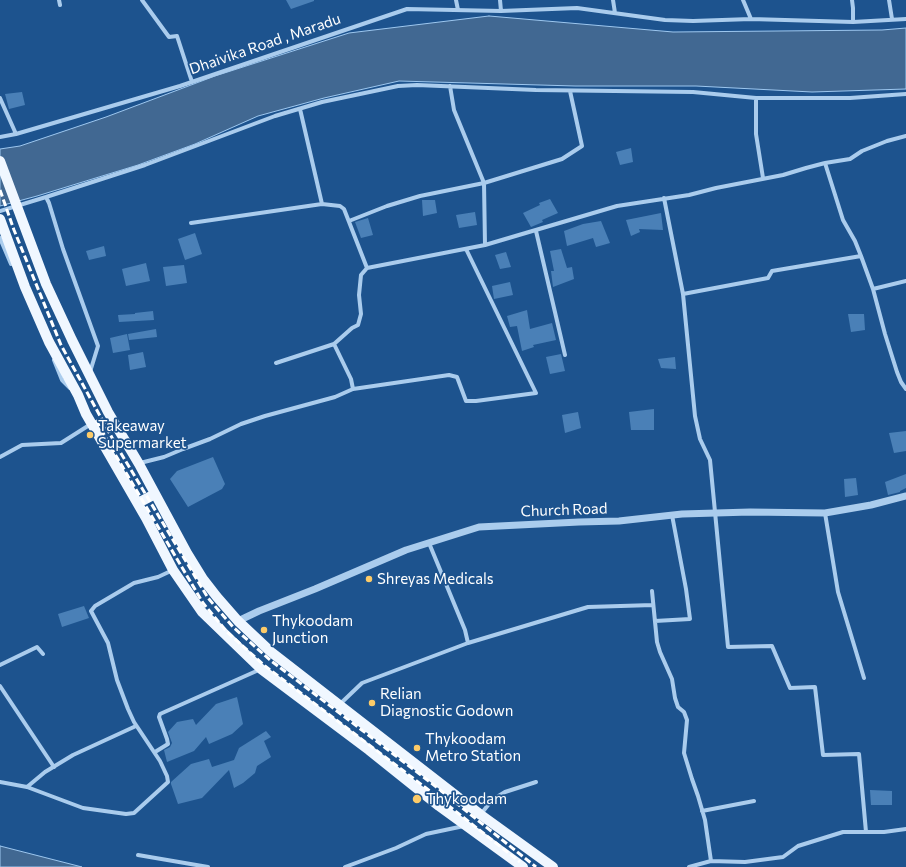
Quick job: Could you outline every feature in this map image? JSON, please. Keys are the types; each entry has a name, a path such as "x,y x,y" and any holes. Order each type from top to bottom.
{"main road":[{"path":"0,160 46,284 89,374 108,412 140,464 187,553 203,579 217,597 238,621 271,652 481,815 553,867"},
{"path":"0,219 3,237 46,335 92,424 138,503 173,570 202,612 261,669 466,826 523,867"},
{"path":"138,503 155,494"}],"street":[{"path":"142,0 170,37 177,36 192,82"},
{"path":"456,0 458,10"},
{"path":"500,0 501,11"},
{"path":"613,0 615,13"},
{"path":"743,0 751,19"},
{"path":"852,0 853,22"},
{"path":"889,0 892,19"},
{"name":"Dhaivika Road , Maradu","path":"0,137 16,134 180,86 292,49 363,22 407,8 501,11 577,8 665,20 693,22 751,19 853,22 906,19"},
{"path":"0,211 145,165 201,145 257,122 322,102 398,86 450,86 570,91 694,92 756,98 850,98 906,94"},
{"path":"450,86 454,110 484,183 485,245"},
{"path":"349,221 387,206 420,196 484,183 562,159 582,146 570,91"},
{"path":"0,98 16,134"},
{"path":"756,98 756,134 763,178"},
{"path":"300,109 322,204"},
{"path":"276,363 334,344 352,328 358,325 361,314 359,295 361,275 367,268 485,245 617,206 689,195 763,178 784,175 825,163 850,159 862,151 887,141 906,136"},
{"path":"825,163 843,220 855,241 874,289 885,334 897,372 906,389"},
{"path":"46,197 50,203 63,249 98,346 89,374"},
{"path":"664,198 683,294 695,416 700,439 710,460 728,647 772,646 790,688 815,687 823,755 859,754 866,832"},
{"path":"191,223 322,204 340,206 344,209 367,268"},
{"path":"536,230 565,355"},
{"path":"140,464 183,450 241,424 334,397 353,389 449,375 457,377 466,401 536,393 466,249"},
{"path":"683,294 768,278 772,271 861,256"},
{"path":"874,289 906,281"},
{"path":"334,344 351,379 353,389"},
{"path":"0,458 22,445 61,443 92,424"},
{"name":"Church Road","path":"238,621 399,553 479,527 619,521 672,515 715,513 825,513 871,505 906,496"},
{"path":"825,513 838,592 864,678"},
{"path":"655,621 690,618 672,515"},
{"path":"429,543 465,630 468,644"},
{"path":"0,782 27,788 83,808 126,814 134,813 168,782 167,776 160,761 136,726 121,692 108,643 91,611 95,606 134,583 158,577 173,570"},
{"path":"652,591 657,642 672,679 674,698 678,707 684,712 687,720 684,753 702,810 711,861"},
{"path":"339,705 362,683 468,644 588,608 653,605"},
{"path":"0,665 37,647 43,654"},
{"path":"154,752 168,744 159,717 160,714 261,669"},
{"path":"0,686 54,766"},
{"path":"27,788 40,776 73,755 136,726"},
{"path":"481,815 492,800 505,792 536,782"},
{"path":"702,810 754,801"},
{"path":"345,867 396,848 426,834 466,826"},
{"path":"689,867 711,861 745,862 783,857 798,846 842,832 884,832 906,829"},
{"path":"138,856 208,867"}],"water":[{"path":"489,16 673,32 882,30 906,28 906,89 812,92 696,86 575,86 399,81 324,98 258,116 195,144 138,165 0,206 0,149 20,146 106,117 215,76 349,33"},
{"path":"0,846 82,867 0,867"}],"building":[{"path":"286,0 314,0 314,1 291,9"},
{"path":"22,92 25,105 9,109 5,94"},
{"path":"631,148 633,162 620,165 616,152"},
{"path":"550,199 558,213 531,227 523,213 540,205 539,203"},
{"path":"422,200 435,200 437,213 423,216"},
{"path":"475,212 477,225 459,228 456,215"},
{"path":"661,213 663,230 639,229 640,232 631,236 626,220"},
{"path":"368,218 373,235 361,238 355,222"},
{"path":"601,221 610,243 596,247 593,238 567,246 564,231 583,224"},
{"path":"195,233 202,254 185,260 178,239"},
{"path":"104,246 106,256 89,260 86,251"},
{"path":"561,249 567,268 572,267 574,279 553,287 551,271 554,271 550,251"},
{"path":"506,252 511,267 500,269 495,255"},
{"path":"146,263 150,281 126,286 122,269"},
{"path":"184,265 187,283 166,286 163,267"},
{"path":"510,282 513,295 494,299 492,286"},
{"path":"527,310 530,329 552,323 556,340 533,345 534,347 522,351 517,326 510,327 507,316"},
{"path":"153,311 154,320 119,322 118,315"},
{"path":"848,314 864,314 865,330 851,332"},
{"path":"156,329 157,337 129,340 128,334"},
{"path":"127,334 130,350 113,353 110,338"},
{"path":"143,352 146,367 130,370 128,355"},
{"path":"561,354 565,371 550,374 546,357"},
{"path":"675,357 676,369 661,368 658,359"},
{"path":"654,409 654,430 631,430 629,412"},
{"path":"578,412 581,428 565,433 562,415"},
{"path":"906,431 906,451 894,453 889,433"},
{"path":"213,457 225,484 222,489 188,507 170,479 177,471"},
{"path":"906,474 906,488 900,492 888,495 885,482"},
{"path":"856,478 858,495 845,497 844,479"},
{"path":"84,606 89,618 62,627 58,614"},
{"path":"237,697 243,724 232,734 209,744 206,737 194,751 167,762 164,750 170,747 172,743 168,732 177,722 193,719 196,725 216,704"},
{"path":"266,731 271,737 264,741 271,757 257,766 255,773 243,783 234,788 229,770 202,798 178,804 171,782 191,764 209,759 212,767 234,760 239,748"},
{"path":"870,790 892,791 892,805 871,805"}],"railway":[{"path":"0,190 14,230 61,345 116,445 208,598 233,627 270,660 430,782 536,867"},
{"path":"96,420 203,603 227,632 265,666 426,788 520,862"}],"place":[{"name":"Takeaway Supermarket","path":"90,435"},
{"name":"Shreyas Medicals","path":"369,579"},
{"name":"Thykoodam Junction","path":"264,630"},
{"name":"Relian Diagnostic Godown","path":"372,703"},
{"name":"Thykoodam Metro Station","path":"417,748"},
{"name":"Thykoodam","path":"417,799"}]}
